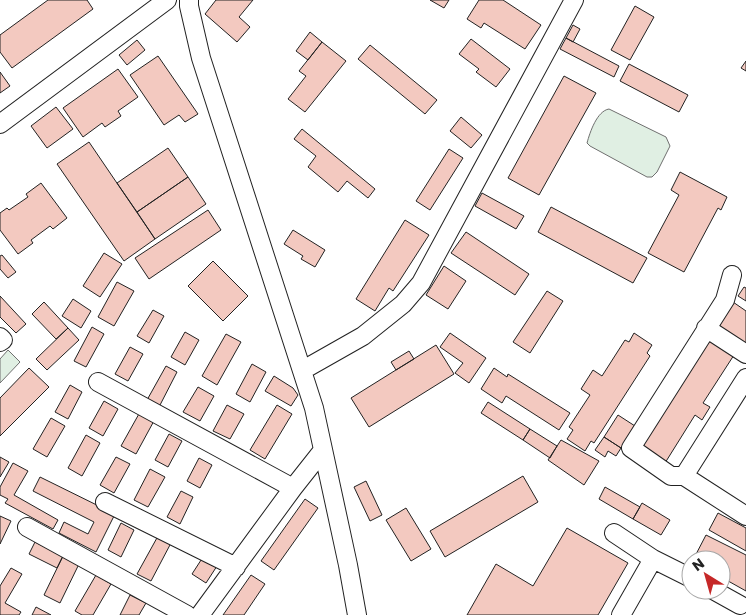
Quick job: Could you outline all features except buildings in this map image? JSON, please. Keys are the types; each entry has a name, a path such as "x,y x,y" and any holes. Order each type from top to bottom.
{"street":[{"path":"0,124 167,0"},
{"path":"189,0 188,6 201,58 314,408 357,615"},
{"path":"303,370 364,336 403,304 421,283 574,0"},
{"path":"732,276 725,300 631,448 672,476 684,476 746,516"},
{"path":"706,328 746,354"},
{"path":"0,337 2,340 0,342"},
{"path":"684,476 746,378"},
{"path":"98,382 292,488"},
{"path":"200,615 292,488 323,450"},
{"path":"105,502 236,567"},
{"path":"27,526 187,615"},
{"path":"614,534 653,559 681,573"},
{"path":"621,615 653,559"},
{"path":"731,600 740,605"}],"green space":[{"path":"609,109 666,137 670,146 657,172 652,177 647,177 587,143 598,118"},
{"path":"8,350 20,362 0,383 0,359"}]}
